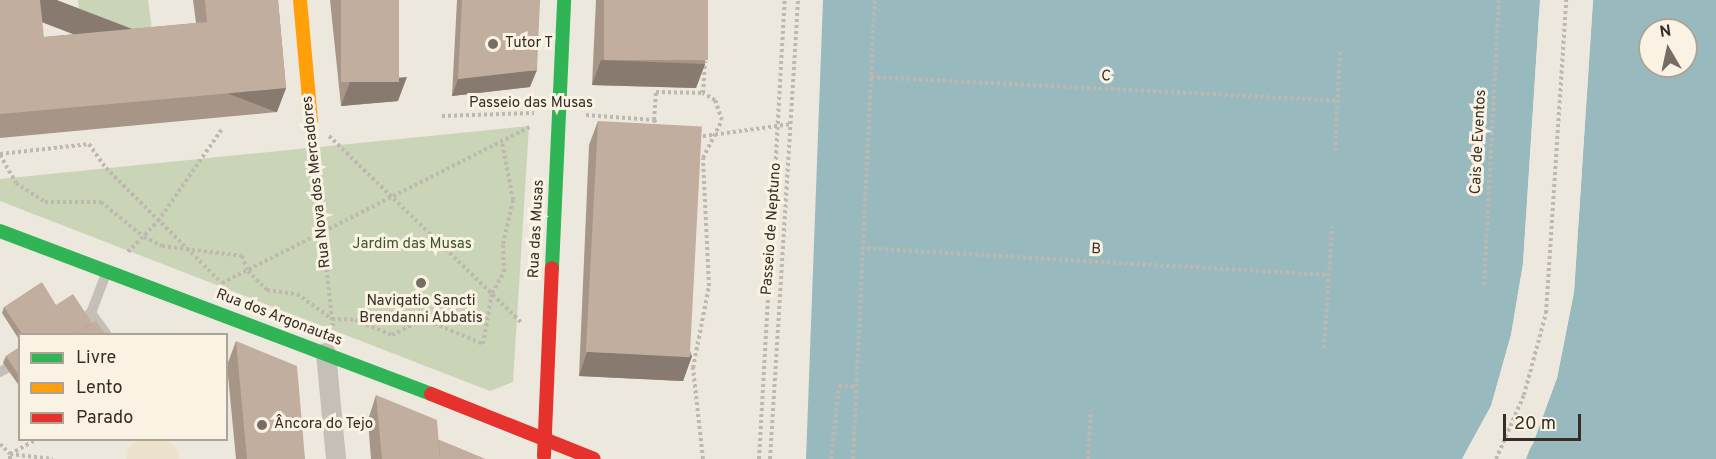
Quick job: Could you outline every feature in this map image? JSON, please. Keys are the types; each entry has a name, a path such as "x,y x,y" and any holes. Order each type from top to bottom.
{"street":[{"name":"Rua Nova dos Mercadores","path":"300,0 311,120"},
{"name":"Rua das Musas","path":"544,459 547,347 564,0"},
{"name":"Rua dos Argonautas","path":"0,231 7,236 107,270 326,353 594,459"},
{"path":"326,353 336,459"}],"lane":[{"path":"61,333 91,313 107,270"},
{"path":"91,313 105,333"},
{"path":"0,372 16,363"}],"path":[{"path":"759,459 785,0"},
{"name":"Passeio de Neptuno","path":"770,459 798,0"},
{"path":"853,459 861,248 876,0"},
{"name":"Cais de Eventos","path":"1484,285 1499,0"},
{"path":"1496,459 1524,395 1546,313 1566,0"},
{"path":"1335,151 1340,52"},
{"path":"704,93 705,58"},
{"name":"C","path":"871,77 1339,101"},
{"path":"663,135 654,120 656,92 704,93 715,100 722,120 710,138 704,158 709,286 693,368 703,459"},
{"path":"502,142 513,200 503,244 504,272 492,293 483,344 423,319 392,335 355,320 332,319 297,294 267,290 248,271 242,256 189,250 162,246 144,237 101,202 45,202 16,183 0,154 89,144 106,168 158,221 189,250 222,283 248,271 322,232 393,197 502,142 560,113"},
{"name":"Passeio das Musas","path":"442,116 560,113 654,120"},
{"path":"311,120 547,347"},
{"name":"Rua Nova dos Mercadores","path":"311,120 332,319"},
{"path":"686,137 710,138 778,123 791,124"},
{"path":"116,250 127,254 144,237 158,221 222,129"},
{"path":"1324,348 1332,226"},
{"name":"B","path":"861,248 1329,275"},
{"path":"324,329 333,333 332,319"},
{"path":"831,459 838,386 857,387"},
{"path":"1088,459 1091,410"},
{"path":"10,457 34,441"},
{"path":"0,444 10,457 53,459"}],"green space":[{"path":"78,0 148,0 153,37 82,46"},
{"name":"Jardim das Musas","path":"529,126 513,382 490,391 0,201 0,179"}],"shaded area":[{"path":"136,441 168,441 177,449 179,459 126,459 128,449"}],"water":[{"path":"823,0 1540,0 1523,264 1511,335 1491,406 1462,459 806,459"},
{"path":"1593,0 1716,0 1716,459 1526,459 1557,378 1574,292"}],"pier":[{"path":"1540,0 1535,146 1526,265 1514,336 1494,407 1476,441 1462,459 1491,406 1511,335 1523,264"},
{"path":"1590,0 1593,0 1574,292 1557,378 1533,444 1523,459 1554,377 1571,292"}],"building":[{"path":"0,0 40,0 44,37 207,22 205,0 278,0 286,88 0,114"},
{"path":"341,0 399,0 399,82 341,82"},
{"name":"Tutor T","path":"462,0 540,0 537,70 458,79"},
{"path":"604,0 708,0 708,60 604,60"},
{"path":"598,121 702,126 690,357 586,352"},
{"path":"42,282 56,305 73,294 92,323 76,333 21,333 4,307"},
{"path":"96,321 104,333 76,333"},
{"name":"Âncora do Tejo","path":"236,341 297,366 305,459 247,459"},
{"path":"18,348 18,374 6,356"},
{"path":"376,395 437,420 440,459 382,459"},
{"path":"439,440 485,459 440,459"}],"traffic: fast":[{"path":"552,268 564,0"},
{"path":"0,231 431,394"}],"traffic: slow":[{"path":"300,0 311,120"}],"traffic: jam":[{"path":"544,456 552,268"},
{"path":"431,394 594,459"}],"place":[{"name":"Tutor T","path":"493,44"},
{"name":"Navigatio Sancti Brendanni Abbatis","path":"421,283"},
{"name":"Âncora do Tejo","path":"262,425"}]}
